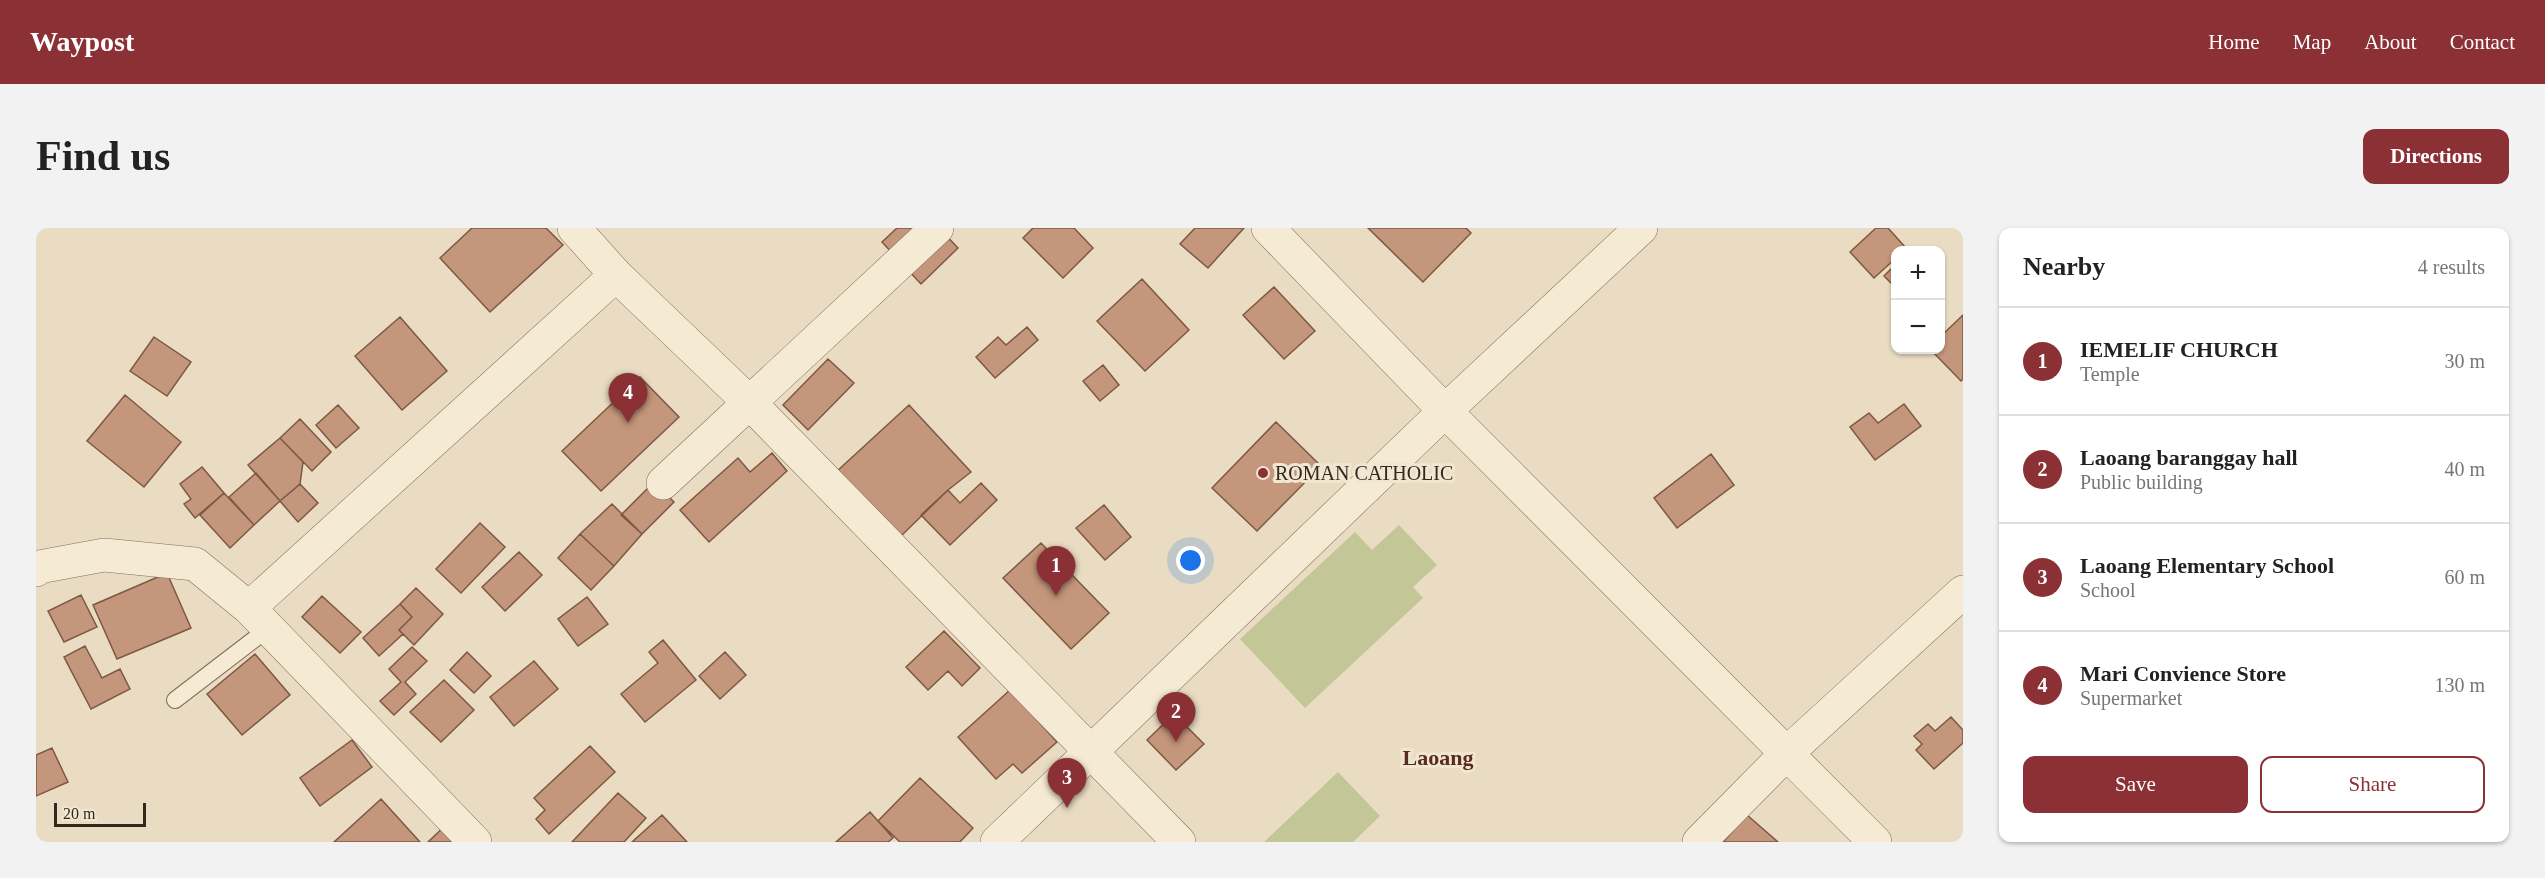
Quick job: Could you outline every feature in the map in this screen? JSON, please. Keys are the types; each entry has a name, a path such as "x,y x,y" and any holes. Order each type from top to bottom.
{"street":[{"path":"663,483 937,228"},
{"path":"1268,228 1444,411 1875,842"},
{"path":"997,842 1091,754 1444,411 1641,228"},
{"path":"583,231 616,275 749,402 1179,842"},
{"path":"259,618 616,275"},
{"path":"36,570 39,567 104,555 195,564 259,618 475,842"},
{"path":"1699,842 1787,753 1963,592"}],"lane":[{"path":"175,700 259,618"}],"green space":[{"path":"1399,525 1437,565 1413,587 1423,598 1305,708 1240,639 1355,532 1372,550"},
{"path":"1338,772 1380,816 1353,842 1264,842"}],"building":[{"path":"472,228 546,228 563,245 490,312 440,258"},
{"path":"897,228 939,228 958,248 921,284 882,242"},
{"path":"1033,228 1074,228 1093,248 1063,278 1023,238"},
{"path":"1195,228 1244,228 1208,268 1180,244"},
{"path":"1368,228 1466,228 1471,233 1423,282"},
{"path":"1876,228 1888,228 1904,246 1891,246 1891,263 1874,278 1850,252"},
{"path":"1891,269 1891,283 1884,276"},
{"path":"1142,279 1189,330 1145,371 1097,321"},
{"path":"1274,287 1315,331 1284,359 1243,315"},
{"path":"1963,315 1963,379 1961,381 1935,354 1945,354 1945,332"},
{"path":"400,317 447,371 402,410 355,356"},
{"path":"1027,327 1038,340 995,378 976,357 998,337 1006,345"},
{"path":"154,337 191,362 167,396 130,371"},
{"path":"828,359 854,383 808,430 783,405"},
{"path":"1103,365 1119,385 1100,401 1083,381"},
{"path":"640,377 679,417 601,491 562,451"},
{"path":"125,395 181,442 144,487 87,441"},
{"path":"1904,404 1921,426 1875,460 1850,427 1869,413 1878,423"},
{"path":"338,405 359,428 336,448 316,425"},
{"path":"909,405 971,472 948,490 898,539 836,472"},
{"path":"300,419 331,452 312,471 280,438"},
{"path":"1276,422 1321,466 1257,531 1212,488"},
{"path":"280,438 303,462 300,484 280,501 248,465"},
{"path":"772,453 787,471 709,542 680,510 738,458 750,472"},
{"path":"1711,454 1734,485 1677,528 1654,498"},
{"path":"202,467 224,493 195,518 184,504 191,499 180,484"},
{"path":"256,473 280,501 254,525 229,497"},
{"path":"654,482 674,502 642,534 621,515"},
{"path":"981,483 997,500 950,545 921,515 948,490 960,503"},
{"path":"300,484 318,503 298,522 280,501"},
{"path":"224,493 254,525 230,548 200,515"},
{"path":"612,504 642,534 614,566 580,534"},
{"path":"1104,505 1131,537 1105,560 1076,528"},
{"path":"480,523 505,547 461,593 436,569"},
{"path":"580,534 614,566 591,590 558,558"},
{"path":"1041,543 1109,613 1071,649 1003,578"},
{"path":"519,552 542,575 505,611 482,587"},
{"path":"167,573 191,628 117,659 93,605"},
{"path":"416,588 443,614 414,645 399,630 412,617 400,604"},
{"path":"81,595 97,627 64,642 48,611"},
{"path":"322,596 361,632 340,653 302,617"},
{"path":"587,597 608,624 578,646 558,619"},
{"path":"400,604 412,617 399,630 403,634 379,656 363,638"},
{"path":"944,631 980,668 962,686 948,671 928,690 906,667"},
{"path":"663,640 696,680 645,722 621,694 658,663 649,652"},
{"path":"85,646 102,678 120,669 130,689 91,709 64,657"},
{"path":"412,647 427,661 405,682 416,694 394,715 380,701 401,682 389,669"},
{"path":"467,652 491,676 474,693 450,670"},
{"path":"725,652 746,675 720,699 699,676"},
{"path":"255,654 290,695 242,735 207,694"},
{"path":"534,661 558,689 514,726 490,697"},
{"path":"444,680 474,710 441,742 410,712"},
{"path":"1010,690 1057,742 1022,773 1013,764 996,779 958,737"},
{"path":"1174,714 1204,744 1176,770 1147,740"},
{"path":"1951,717 1963,730 1963,743 1934,769 1916,750 1922,744 1914,736 1928,724 1935,731"},
{"path":"352,740 372,767 320,806 300,778"},
{"path":"590,746 615,772 549,834 536,819 545,810 534,798"},
{"path":"52,748 68,782 36,796 36,755"},
{"path":"920,778 973,828 960,842 900,842 878,821"},
{"path":"618,793 646,818 624,842 572,842"},
{"path":"381,799 420,842 334,842"},
{"path":"870,812 893,838 888,842 836,842"},
{"path":"662,815 687,842 632,842"},
{"path":"1747,815 1778,842 1723,842"},
{"path":"449,822 468,842 428,842"}],"place":[{"name":"Mari Convience Store","path":"628,423"},
{"name":"ROMAN CATHOLIC","path":"1263,473"},
{"name":"IEMELIF CHURCH","path":"1056,596"},
{"name":"Laoang baranggay hall","path":"1176,742"},
{"name":"Laoang Elementary School","path":"1067,808"}],"district":[{"name":"Laoang","path":"1438,757"}]}
